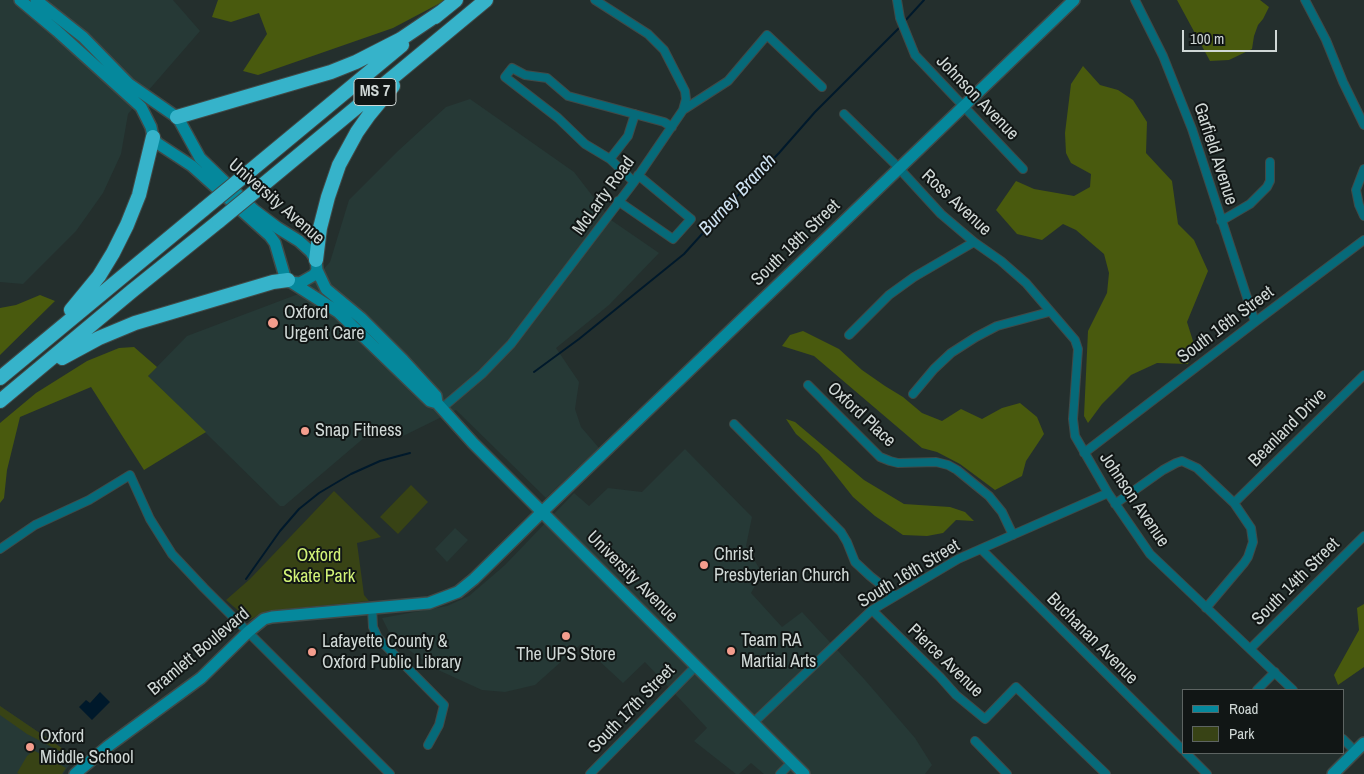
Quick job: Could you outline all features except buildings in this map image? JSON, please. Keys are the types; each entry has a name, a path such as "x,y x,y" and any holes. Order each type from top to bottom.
{"highway":[{"name":"MS 7","path":"0,378 456,0"},
{"name":"MS 7","path":"0,402 486,0"},
{"path":"174,116 330,72 356,62 401,39 441,12"},
{"path":"316,265 320,228 328,197 345,153 368,115 418,56"},
{"path":"39,345 82,298 99,276 113,253 127,225 139,194 152,132"},
{"path":"29,378 99,338 135,323 273,282 289,281"}],"main road":[{"name":"University Avenue","path":"20,0 58,31 141,107 152,132 165,149 192,166 270,236 285,277 289,281 338,312 430,401 439,406 473,443 804,774"},
{"name":"University Avenue","path":"36,0 83,37 129,84 174,116 200,158 254,210 299,241 311,252 331,294 361,318 404,360 436,396 439,406"},
{"name":"South 18th Street","path":"542,512 1074,0"},
{"path":"152,132 154,121 160,117 174,116"},
{"name":"University Avenue","path":"289,281 300,283 308,279 316,265"},
{"name":"Bramlett Boulevard","path":"81,772 201,678 264,619 429,603 458,592 474,579 542,512"},
{"path":"1333,774 1364,743"}],"street":[{"path":"595,0 648,34 661,45 686,91 683,110"},
{"name":"Johnson Avenue","path":"897,0 900,18 910,47 915,55 1023,169"},
{"name":"Garfield Avenue","path":"1135,0 1181,100 1255,322"},
{"path":"1305,0 1326,40 1343,82 1364,123"},
{"path":"683,110 728,81 767,35 822,87"},
{"path":"618,201 673,239 691,219 610,159 585,144 558,118 505,77 512,68 525,75 547,78 568,96 664,122 672,127"},
{"name":"McLarty Road","path":"439,406 482,374 511,344 588,244 683,110"},
{"path":"610,159 628,136 635,114"},
{"name":"Ross Avenue","path":"844,114 941,214 1026,283 1049,312"},
{"path":"654,120 663,140"},
{"path":"1221,221 1250,204 1268,187 1270,181 1270,162"},
{"path":"1364,169 1356,190 1359,205 1364,216"},
{"name":"South 16th Street","path":"1084,453 1364,240"},
{"path":"849,335 889,295 914,277 974,242"},
{"path":"913,394 934,369 951,353 976,337 997,326 1049,312"},
{"name":"Johnson Avenue","path":"1049,312 1075,340 1078,349 1073,419 1075,436 1115,504 1150,554 1292,689"},
{"name":"Beanland Drive","path":"1234,503 1364,375"},
{"name":"Oxford Place","path":"808,385 880,457 898,463 936,462 957,470 989,496 1002,512 1013,535"},
{"path":"734,424 841,532 855,562 895,596"},
{"path":"1115,504 1163,470 1182,461 1197,468 1234,503 1251,528 1253,542 1248,557 1206,608"},
{"path":"0,549 35,525 89,500 130,475 150,520 172,554 390,774"},
{"name":"South 16th Street","path":"753,723 872,610 952,562 1108,493"},
{"name":"South 14th Street","path":"1250,649 1364,536"},
{"name":"Buchanan Avenue","path":"981,549 1182,749"},
{"path":"372,608 373,627 378,638 444,705 439,725 428,745"},
{"name":"Pierce Avenue","path":"872,610 936,672 956,695 985,719 1016,687 1106,774"},
{"name":"South 17th Street","path":"590,774 696,666"},
{"path":"1258,689 1275,672"},
{"path":"1344,740 1355,751"},
{"path":"974,741 1007,774"},
{"path":"1187,754 1207,774"},
{"path":"1192,759 1197,754"},
{"path":"780,774 792,762"}],"shaded area":[{"path":"0,0 173,0 200,31 128,114 121,154 103,193 76,231 23,284 0,282"},
{"path":"470,99 574,172 611,220 659,253 609,305 556,348 579,382 575,409 581,427 599,448 546,498 456,410 401,437 372,431 284,506 280,506 148,376 187,336 301,293 330,262 349,200 446,107"},
{"path":"685,449 752,517 746,546 762,573 751,593 782,627 802,612 865,680 915,738 932,765 925,774 764,774 751,763 739,774 736,774 694,741 707,728 645,662 623,683 581,644 535,685 505,692 482,690 436,669 392,638 382,618 447,606 469,596 505,565 574,493 589,506 608,488 642,492"},
{"path":"455,528 468,540 447,562 435,549"},
{"name":"Oxford Middle School","path":"0,706 75,757 63,774 0,774"}],"green space":[{"path":"218,0 446,0 393,28 258,75 243,71 267,34 259,13 231,22 212,17"},
{"path":"1177,0 1260,0 1269,7 1258,25 1252,49 1229,60 1210,61"},
{"path":"1083,66 1100,85 1118,90 1133,100 1147,122 1146,153 1172,181 1178,224 1194,240 1208,271 1187,322 1193,341 1188,364 1157,363 1131,375 1102,404 1088,423 1084,416 1088,331 1107,293 1109,273 1104,254 1076,230 1063,224 1042,240 1017,234 996,210 1016,181 1034,189 1074,196 1090,187 1091,174 1071,163 1066,153 1065,133 1071,84"},
{"path":"40,295 55,301 0,355 0,308 16,305"},
{"path":"803,331 839,349 862,370 903,397 922,413 942,421 961,409 982,419 1002,408 1020,403 1037,417 1044,434 1026,461 1022,476 995,490 960,464 937,452 922,448 814,356 782,346 790,335"},
{"path":"134,347 157,367 148,376 206,432 144,470 91,387 20,417 7,470 4,498 0,503 0,423 36,393 87,361 119,348"},
{"path":"786,419 795,422 864,480 904,504 950,507 965,512 974,521 956,520 943,533 927,536 903,535 875,516 853,497 819,454 796,434"},
{"path":"411,485 428,502 398,534 380,517"},
{"name":"Oxford Skate Park","path":"334,491 381,537 357,543 364,595 369,601 267,611 249,620 226,600 250,579"},
{"path":"1364,604 1364,667 1338,685 1334,675 1359,630 1357,608"},
{"path":"0,706 75,757 75,759 27,734 0,715"},
{"path":"33,751 66,768 62,774 17,773 27,756"}],"water":[{"path":"100,692 110,702 92,720 79,707 86,700 90,703"}],"waterway":[{"name":"Burney Branch","path":"904,22 924,0"},
{"name":"Burney Branch","path":"534,372 579,339 684,254 815,112 901,26"},
{"name":"Burney Branch","path":"246,579 280,531 299,509 319,493 351,474 380,461 410,453"}],"place":[{"name":"Oxford Urgent Care","path":"273,323"},
{"name":"Snap Fitness","path":"305,431"},
{"name":"Christ Presbyterian Church","path":"704,565"},
{"name":"The UPS Store","path":"566,636"},
{"name":"Team RA Martial Arts","path":"731,651"},
{"name":"Lafayette County & Oxford Public Library","path":"312,652"},
{"name":"Oxford Middle School","path":"30,747"}]}
